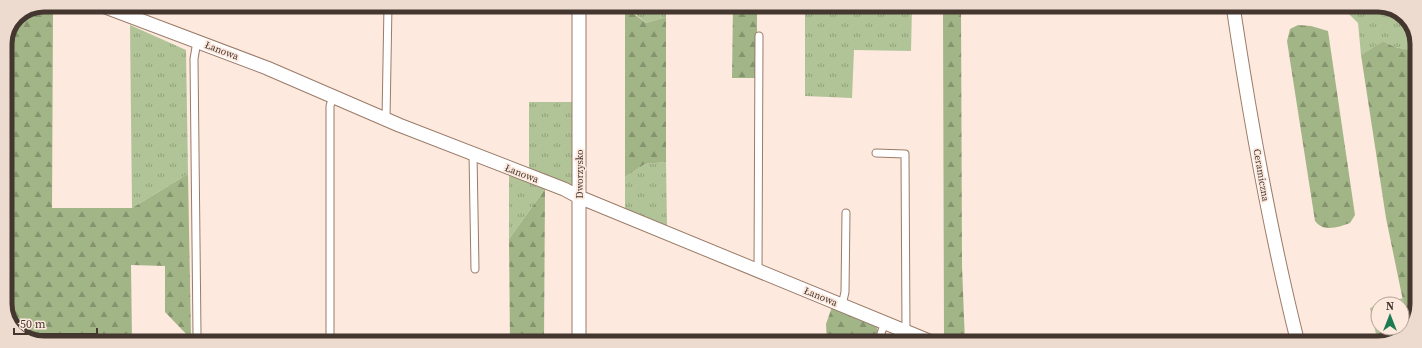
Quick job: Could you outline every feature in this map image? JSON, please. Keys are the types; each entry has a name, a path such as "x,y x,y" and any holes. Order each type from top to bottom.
{"street":[{"name":"Łanowa","path":"119,12 197,41 333,96 918,336"},
{"name":"Dworzysko","path":"579,12 579,336"},
{"name":"Ceramiczna","path":"1234,12 1242,67 1274,243 1296,336"}],"lane":[{"path":"386,119 388,12"},
{"path":"758,271 759,36"},
{"path":"197,41 194,59 197,333"},
{"path":"330,336 330,106 333,96"},
{"path":"876,153 905,154 906,331"},
{"path":"473,154 475,269"},
{"path":"842,305 845,292 846,213"},
{"path":"882,336 881,333 885,323"}],"green space":[{"path":"53,12 52,208 132,208 188,174 191,336 188,336 165,312 165,266 131,265 132,336 38,335 28,332 17,322 14,316 12,306 12,44 14,32 17,26 26,17 32,14"},
{"path":"625,12 632,12 646,23 666,17 666,162 645,164 625,177"},
{"path":"633,12 666,12 666,17 646,23"},
{"path":"733,12 757,12 757,78 732,78"},
{"path":"805,12 912,12 911,51 854,50 852,98 805,96"},
{"path":"943,12 961,12 962,266 965,336 944,336"},
{"path":"1347,12 1384,13 1394,16 1399,20 1408,32 1410,50 1395,47 1383,41 1361,55 1358,23"},
{"path":"130,25 186,50 188,174 132,208"},
{"path":"1298,25 1311,26 1328,31 1355,215 1350,223 1331,228 1323,227 1315,221 1287,41 1290,29"},
{"path":"1383,41 1395,47 1410,50 1410,296 1402,296 1386,218 1361,55"},
{"path":"529,102 575,102 574,181 571,186 529,171"},
{"path":"666,162 667,226 625,210 625,177 645,164"},
{"path":"509,174 545,189 509,239"},
{"path":"545,189 544,336 510,336 509,239"},
{"path":"832,307 877,325 878,336 827,336 826,324"}]}
